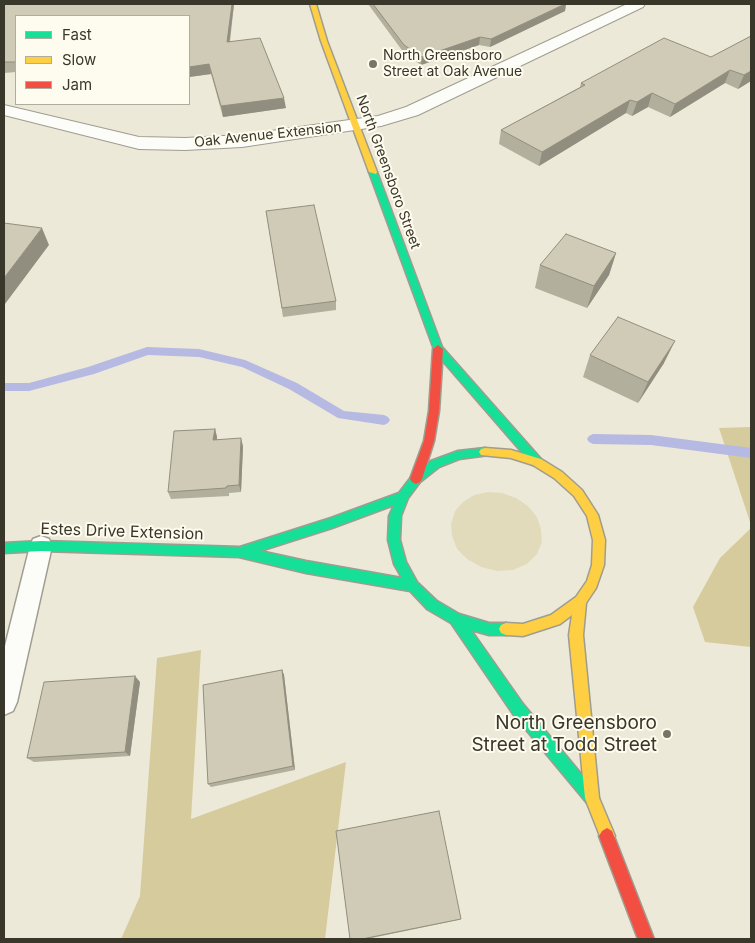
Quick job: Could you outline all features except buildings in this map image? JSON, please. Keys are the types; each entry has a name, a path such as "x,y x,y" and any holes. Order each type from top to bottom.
{"main road":[{"name":"North Greensboro Street","path":"313,4 323,38 376,178 398,246 438,349 537,462"},
{"name":"North Greensboro Street","path":"416,478 429,441 434,411 438,349"},
{"path":"485,452 511,454 537,462 558,475 578,493 592,515 599,540 598,564 592,584 580,601 556,620 524,630 489,629 456,619 432,605 413,586 400,564 394,540 395,516 403,496 416,478 435,464 458,455 485,452"},
{"name":"Estes Drive Extension","path":"239,552 332,523 403,496"},
{"name":"Estes Drive Extension","path":"4,548 41,546 239,552 306,567 413,586"},
{"path":"580,601 576,635 592,798 646,939"},
{"path":"456,619 518,709 592,798"}],"street":[{"name":"Oak Avenue Extension","path":"4,110 139,143 185,144 242,141 355,125 393,118 412,111 638,4"}],"lane":[{"path":"4,702 41,546"}],"shaded area":[{"path":"751,427 751,525 719,428"},
{"path":"488,492 502,493 516,498 528,506 537,517 541,529 542,542 537,554 527,564 513,570 497,571 481,567 467,559 457,549 452,536 451,524 455,511 463,502 474,495"},
{"path":"751,528 751,647 705,642 693,607 720,558"},
{"path":"201,650 191,819 346,762 325,939 121,939 140,896 157,658"}],"waterway":[{"path":"4,387 29,387 90,371 147,351 199,353 245,364 293,386 342,415 384,420"},
{"path":"593,439 651,440 751,453"}],"traffic: fast":[{"path":"373,172 438,349 537,462"},
{"path":"485,452 458,455 435,464 416,479 403,496 395,516 394,540 400,564 413,586 432,605 456,619 489,629 506,629"},
{"path":"240,552 332,523 403,496"},
{"path":"4,548 41,546 239,552 306,567 413,586"},
{"path":"456,619 518,709 592,798"}],"traffic: slow":[{"path":"313,4 324,41 373,172"},
{"path":"485,452 511,454 537,462 558,475 578,493 592,515 599,540 598,565 592,584 580,601 555,620 523,630 506,629"},
{"path":"580,601 576,635 592,798 607,836"}],"traffic: jam":[{"path":"416,479 429,441 434,411 438,349"},
{"path":"607,836 646,939"}],"place":[{"name":"North Greensboro Street at Oak Avenue","path":"373,64"},
{"name":"North Greensboro Street at Todd Street","path":"667,734"}]}
